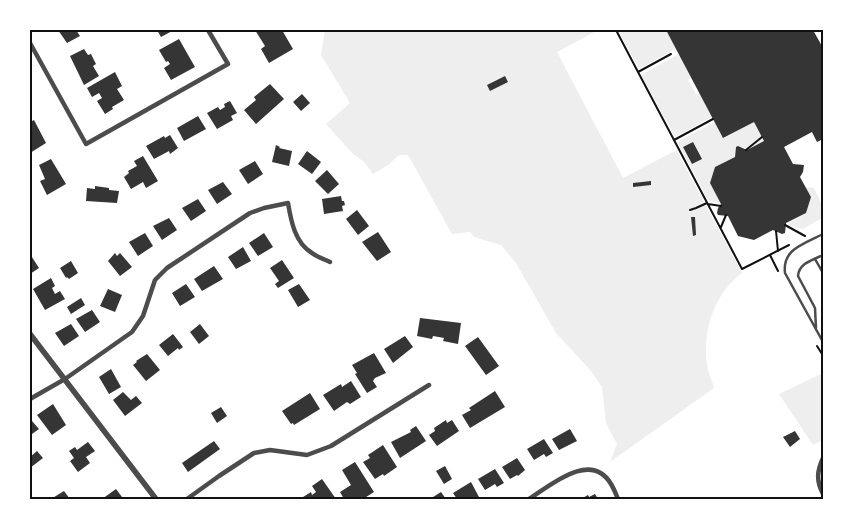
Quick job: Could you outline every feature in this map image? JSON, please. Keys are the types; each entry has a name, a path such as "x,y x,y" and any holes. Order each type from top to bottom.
{"street":[{"path":"30,43 86,144 228,64 208,30"},
{"path":"30,399 65,379 127,336 136,327 145,311 152,285 162,272 250,213 288,203 291,224 303,245 312,253 330,262"},
{"path":"30,334 156,499"},
{"path":"186,499 254,453 270,450 307,455 331,446 429,385"},
{"path":"823,458 818,469 817,479 823,494"},
{"path":"529,499 578,470 592,469 603,475 611,484 618,499"}],"lane":[{"path":"823,234 792,251 786,256 784,264 785,273 823,342"},
{"path":"816,329 814,308 798,276 798,272 801,266 823,255"},
{"path":"815,259 823,273"}],"path":[{"path":"616,30 742,268 770,255"},
{"path":"638,72 672,54"},
{"path":"674,140 713,119"},
{"path":"746,150 762,137"},
{"path":"690,210 708,203 721,206"},
{"path":"720,228 726,215"},
{"path":"785,225 804,236"},
{"path":"776,230 778,251"}],"shaded area":[{"path":"325,30 598,30 557,52 623,178 677,151 742,273 724,291 717,302 708,326 706,339 707,365 714,388 610,462 617,444 606,423 602,387 591,371 556,333 516,263 501,245 474,237 470,232 452,234 408,155 399,155 388,165 373,174 364,162 352,153 326,124 350,103 321,55"},
{"path":"618,30 666,30 676,49 639,69"},
{"path":"679,54 691,78 688,80 696,94 700,93 712,117 675,137 641,75"},
{"path":"715,122 724,138 754,122 764,141 747,150 743,147 736,147 735,157 715,167 710,183 721,204 708,200 677,142"},
{"path":"806,187 814,188 821,203 822,218 803,229 787,224 805,214 811,197"},
{"path":"823,373 823,440 813,445 779,394"}],"building":[{"path":"58,30 76,30 80,36 67,43"},
{"path":"157,30 174,30 161,37"},
{"path":"255,30 282,30 293,49 269,63 261,49 265,46"},
{"path":"666,30 813,30 823,48 823,139 817,142 812,132 784,147 793,164 804,165 800,177 811,197 806,213 786,223 785,233 782,234 773,230 754,240 738,236 728,216 718,215 718,208 721,204 710,183 715,167 735,157 736,147 747,150 764,141 754,122 723,138"},
{"path":"179,39 195,67 171,80 164,68 170,64 168,61 166,62 159,50"},
{"path":"84,49 88,55 91,54 96,64 93,66 99,76 84,85 70,56"},
{"path":"115,72 122,86 117,89 124,100 105,114 97,101 102,98 99,93 92,97 87,88"},
{"path":"505,76 508,82 490,91 487,85"},
{"path":"270,84 284,99 256,124 244,110 256,100 254,97"},
{"path":"302,94 310,103 301,111 293,102"},
{"path":"230,101 237,113 231,116 233,120 217,129 207,113 218,107 220,110 225,107 224,104"},
{"path":"198,116 206,129 184,141 177,128"},
{"path":"34,120 46,143 30,153 30,122"},
{"path":"170,135 178,148 170,154 169,151 154,159 146,146 164,136 165,138"},
{"path":"693,142 702,159 692,164 683,147"},
{"path":"276,145 279,148 292,151 289,166 272,162"},
{"path":"307,151 321,162 312,174 298,164"},
{"path":"143,156 158,181 146,188 143,182 131,189 124,177 129,173 128,171 137,166 134,161"},
{"path":"51,159 66,184 47,195 40,181 45,179 39,165"},
{"path":"255,161 263,174 248,184 239,170"},
{"path":"327,170 339,184 328,194 315,181"},
{"path":"651,181 651,185 633,187 633,183"},
{"path":"223,182 232,194 217,204 208,190"},
{"path":"95,186 119,191 117,203 86,201 87,188 95,189"},
{"path":"341,196 345,205 342,206 343,211 324,214 322,199"},
{"path":"198,199 206,211 191,221 182,208"},
{"path":"357,210 369,226 358,235 346,219"},
{"path":"691,217 695,217 696,235 693,236"},
{"path":"169,218 177,230 162,240 153,226"},
{"path":"378,232 391,252 377,261 362,242"},
{"path":"145,233 153,246 138,256 129,242"},
{"path":"264,233 273,247 258,256 249,243"},
{"path":"243,247 251,261 236,269 228,257"},
{"path":"115,253 117,256 120,253 132,267 120,276 108,261"},
{"path":"30,254 39,268 30,274"},
{"path":"282,260 294,278 278,288 275,284 279,281 270,268"},
{"path":"71,261 78,273 69,279 66,278 60,268"},
{"path":"214,266 223,279 202,291 194,279"},
{"path":"51,278 55,286 52,288 55,294 60,291 65,299 45,310 33,289"},
{"path":"186,284 195,297 180,306 172,293"},
{"path":"299,284 310,300 298,307 288,290"},
{"path":"108,289 122,295 115,312 100,306"},
{"path":"81,298 85,305 71,314 67,307"},
{"path":"92,310 100,322 85,332 76,319"},
{"path":"420,318 461,323 458,344 443,341 444,338 433,336 432,339 417,336"},
{"path":"71,324 79,336 64,346 55,333"},
{"path":"200,324 209,336 199,344 190,332"},
{"path":"173,334 183,347 179,350 178,348 168,356 159,345"},
{"path":"405,336 413,347 393,363 384,349"},
{"path":"478,337 499,366 486,375 465,346"},
{"path":"374,353 386,373 375,378 373,381 377,387 367,393 355,374 357,373 352,365"},
{"path":"147,354 160,370 146,381 133,365"},
{"path":"111,369 121,387 109,394 99,377"},
{"path":"351,381 361,397 350,404 347,402 334,411 323,395 341,384 342,387"},
{"path":"495,391 505,407 470,428 462,415 471,410 469,408"},
{"path":"123,392 131,400 136,396 142,403 125,416 113,400"},
{"path":"310,393 320,409 294,425 293,423 291,424 282,411"},
{"path":"53,404 66,425 52,435 37,415"},
{"path":"221,407 227,416 217,423 211,413"},
{"path":"446,420 447,423 452,420 459,431 437,446 429,435 435,431 434,428"},
{"path":"32,421 39,429 32,434 30,422"},
{"path":"416,426 426,441 400,458 391,442 411,432 410,430"},
{"path":"570,429 577,441 559,450 552,439"},
{"path":"795,431 800,439 790,447 783,437"},
{"path":"544,439 553,453 546,457 544,454 534,460 527,449"},
{"path":"214,441 220,449 188,472 182,463"},
{"path":"88,442 95,451 86,457 90,463 78,472 70,461 74,458 69,451 75,447 77,450"},
{"path":"383,445 397,467 384,476 383,474 375,479 363,462 370,458 368,455"},
{"path":"37,451 43,458 30,468 30,457"},
{"path":"517,458 525,470 518,476 510,479 502,467"},
{"path":"355,462 374,492 363,499 344,499 340,492 351,485 342,470"},
{"path":"445,466 452,479 444,484 436,471"},
{"path":"495,469 504,483 497,487 495,484 485,490 478,479"},
{"path":"322,479 336,499 305,499 303,497 311,492 312,495 316,492 312,486"},
{"path":"471,482 479,497 475,499 457,499 453,493"},
{"path":"116,489 122,497 119,499 102,499"},
{"path":"64,491 70,499 51,499"},
{"path":"441,492 446,499 430,499"},
{"path":"595,494 598,499 581,499 588,495 589,497"}]}
